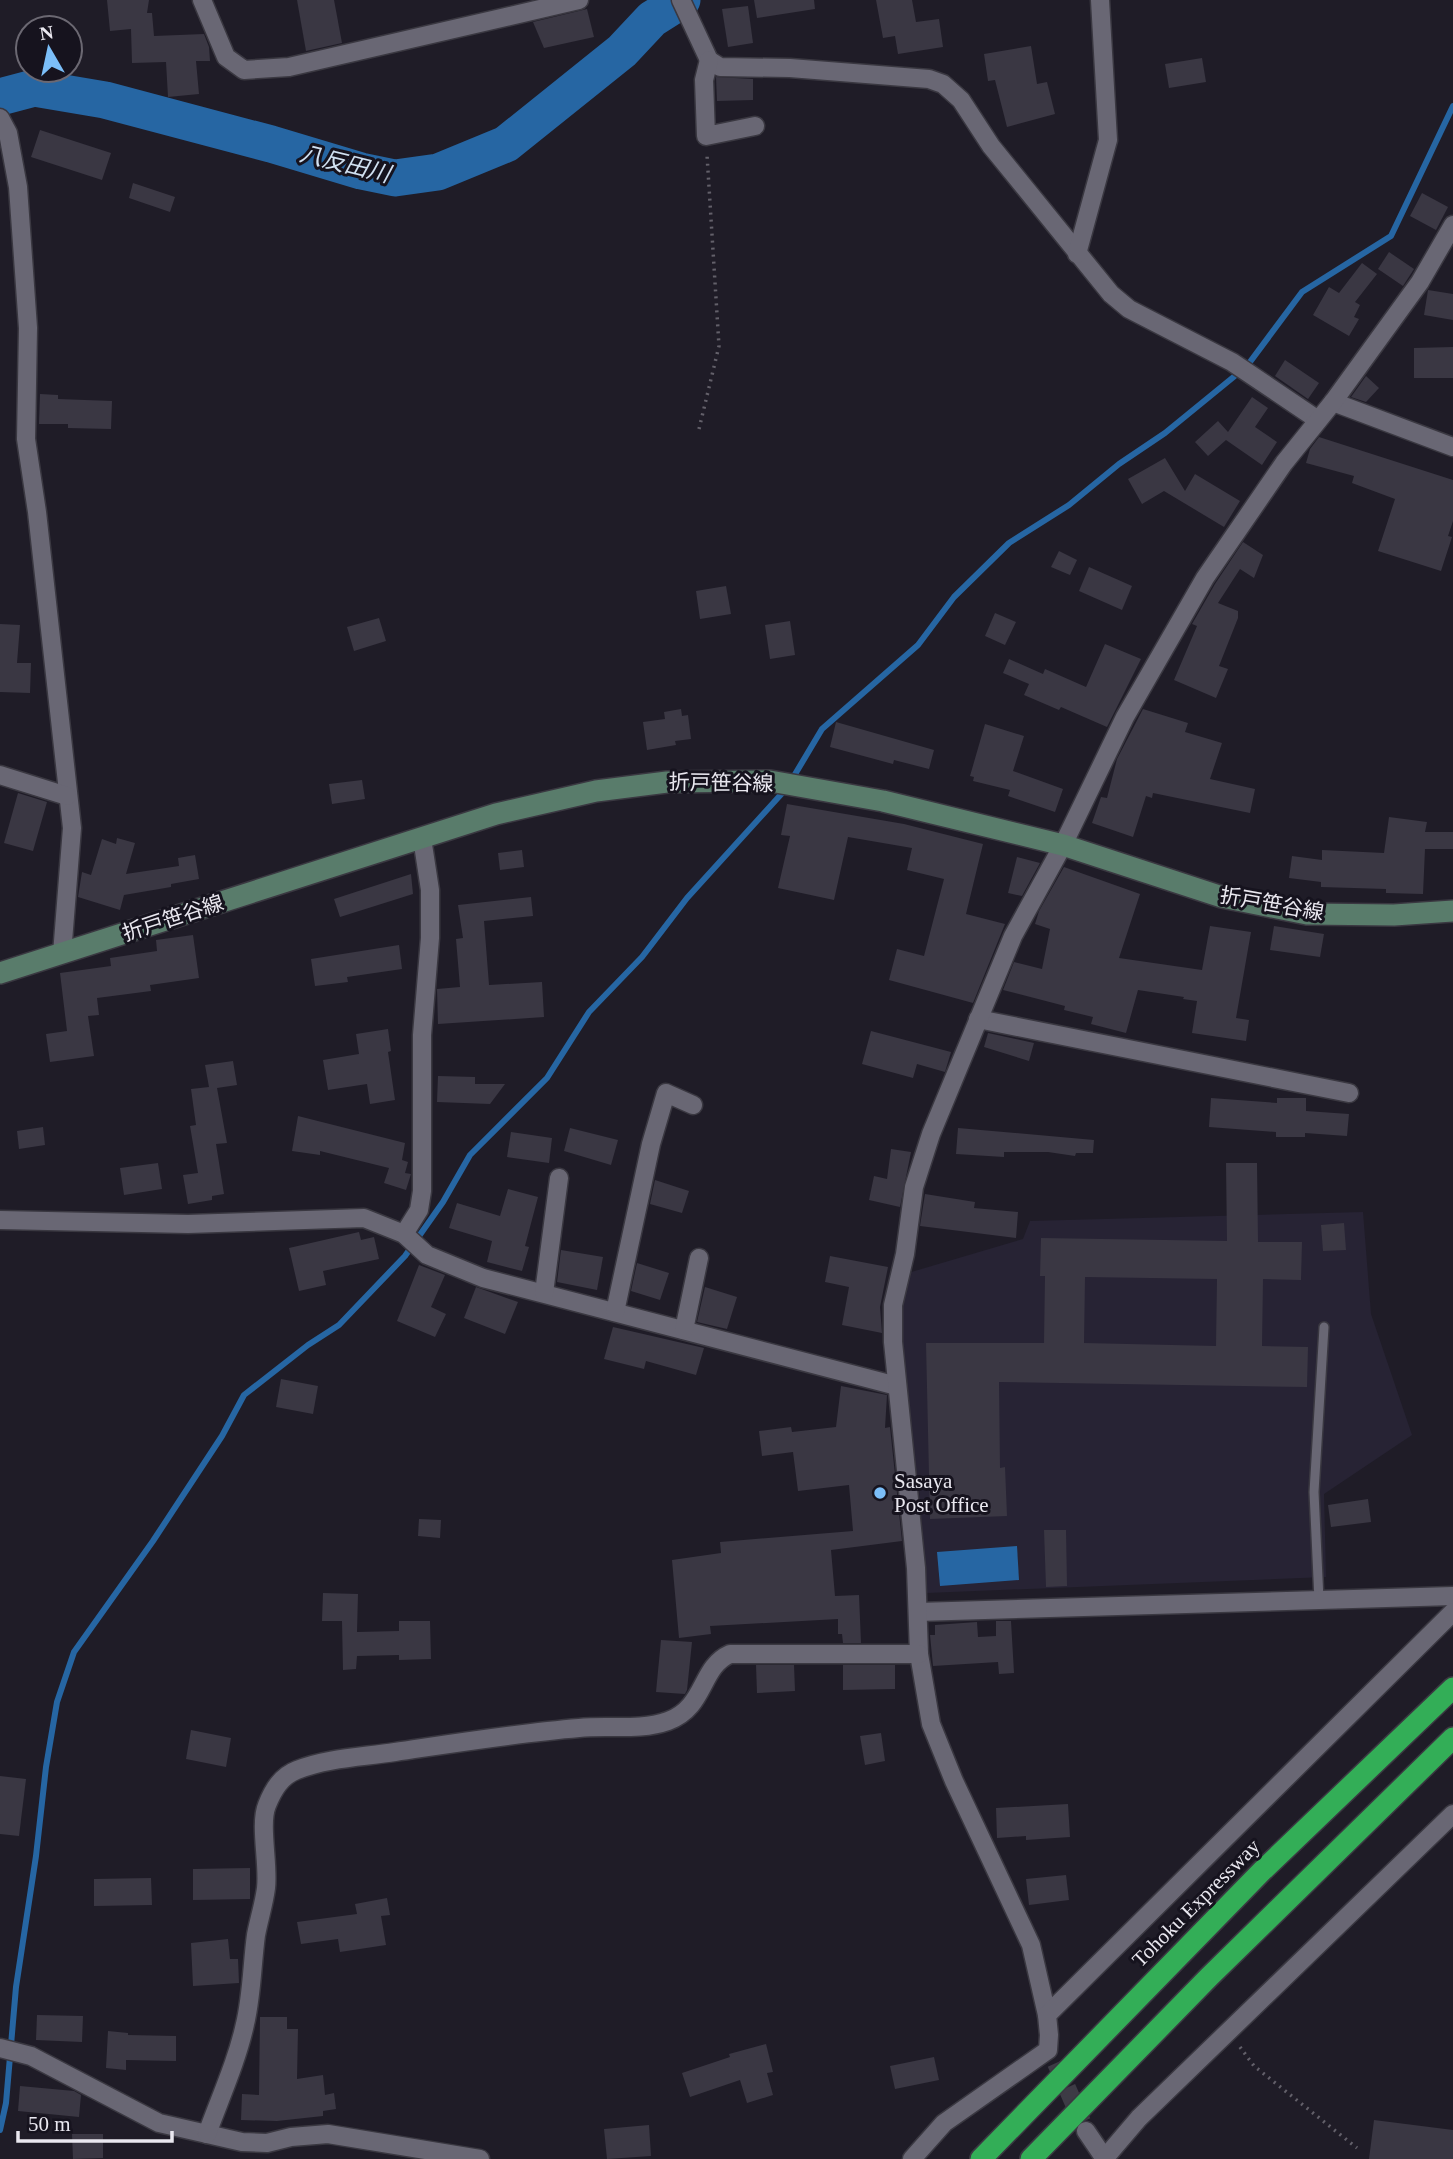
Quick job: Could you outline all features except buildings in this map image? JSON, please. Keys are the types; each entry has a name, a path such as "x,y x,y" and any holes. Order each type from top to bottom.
{"highway":[{"name":"Tohoku Expressway","path":"981,2159 1197,1936 1453,1688"},
{"path":"1031,2159 1209,1977 1453,1738"}],"main road":[{"name":"折戸笹谷線","path":"0,974 496,814 596,791 667,782 770,782 883,802 1063,845 1222,897 1307,914 1394,915 1453,911"}],"street":[{"path":"202,0 226,57 244,70 289,67 579,0"},
{"path":"681,0 709,60 720,67 790,68 929,79 943,84 961,100 991,146 1111,294 1129,309 1232,362 1318,421"},
{"path":"1077,254 1108,140 1100,0"},
{"path":"709,60 704,80 706,136 755,126"},
{"path":"4,126 18,187 24,254 28,328 26,439 37,512 72,828 62,954"},
{"path":"912,2159 944,2123 1052,2056 1048,2015 1031,1945 954,1781 931,1724 919,1654 916,1568 897,1386 893,1305 905,1254 914,1187 931,1134 1013,936 1063,845 1125,717 1205,578 1284,463 1333,402 1420,282 1453,225"},
{"path":"1333,402 1453,447"},
{"path":"0,775 67,796"},
{"path":"404,1234 419,1210 422,1191 422,1035 430,937 430,902 422,838"},
{"path":"978,1019 1349,1093"},
{"path":"615,1312 651,1144 666,1093 693,1105"},
{"path":"544,1293 559,1178"},
{"path":"0,1220 188,1224 364,1218 404,1234 427,1255 483,1278 897,1386"},
{"path":"684,1330 699,1258"},
{"path":"918,1612 1453,1596"},
{"path":"1048,2015 1453,1612"},
{"path":"207,2134 245,2025 268,1871 265,1809 280,1781 296,1770 331,1761 429,1747 580,1728 647,1726 666,1722 683,1714 701,1691 715,1665 730,1654 919,1654"},
{"path":"1086,2132 1104,2159 1139,2118 1453,1814"},
{"path":"2,2048 31,2056 159,2123 242,2142 267,2143 291,2137 328,2134 480,2159"}],"lane":[{"path":"1319,1600 1314,1492 1324,1327"}],"path":[{"path":"699,429 719,346 706,136"},
{"path":"1228,2031 1254,2066 1357,2148"}],"shaded area":[{"path":"1363,1212 1371,1314 1412,1435 1324,1494 1326,1577 927,1593 919,1490 902,1380 899,1302 908,1273 1023,1239 1030,1221"}],"water":[{"path":"1017,1546 1019,1580 940,1586 937,1552"}],"waterway":[{"name":"八反田川","path":"0,97 34,88 105,100 361,171 395,178 438,172 506,144 622,51 652,19 682,0"},
{"path":"791,781 822,729 918,645 954,597 1009,543 1069,505 1119,464 1165,433 1247,366 1302,292 1391,236 1453,106"},
{"path":"0,2130 6,2103 16,1987 36,1856 46,1767 57,1702 74,1652 153,1541 222,1436 244,1395 308,1345 339,1325 405,1256 443,1202 470,1155 547,1078 589,1012 642,957 687,898 785,790"}],"tunnel":[{"path":"1056,2063 1082,2122"}],"place":[{"name":"Sasaya Post Office","path":"880,1493"}]}
